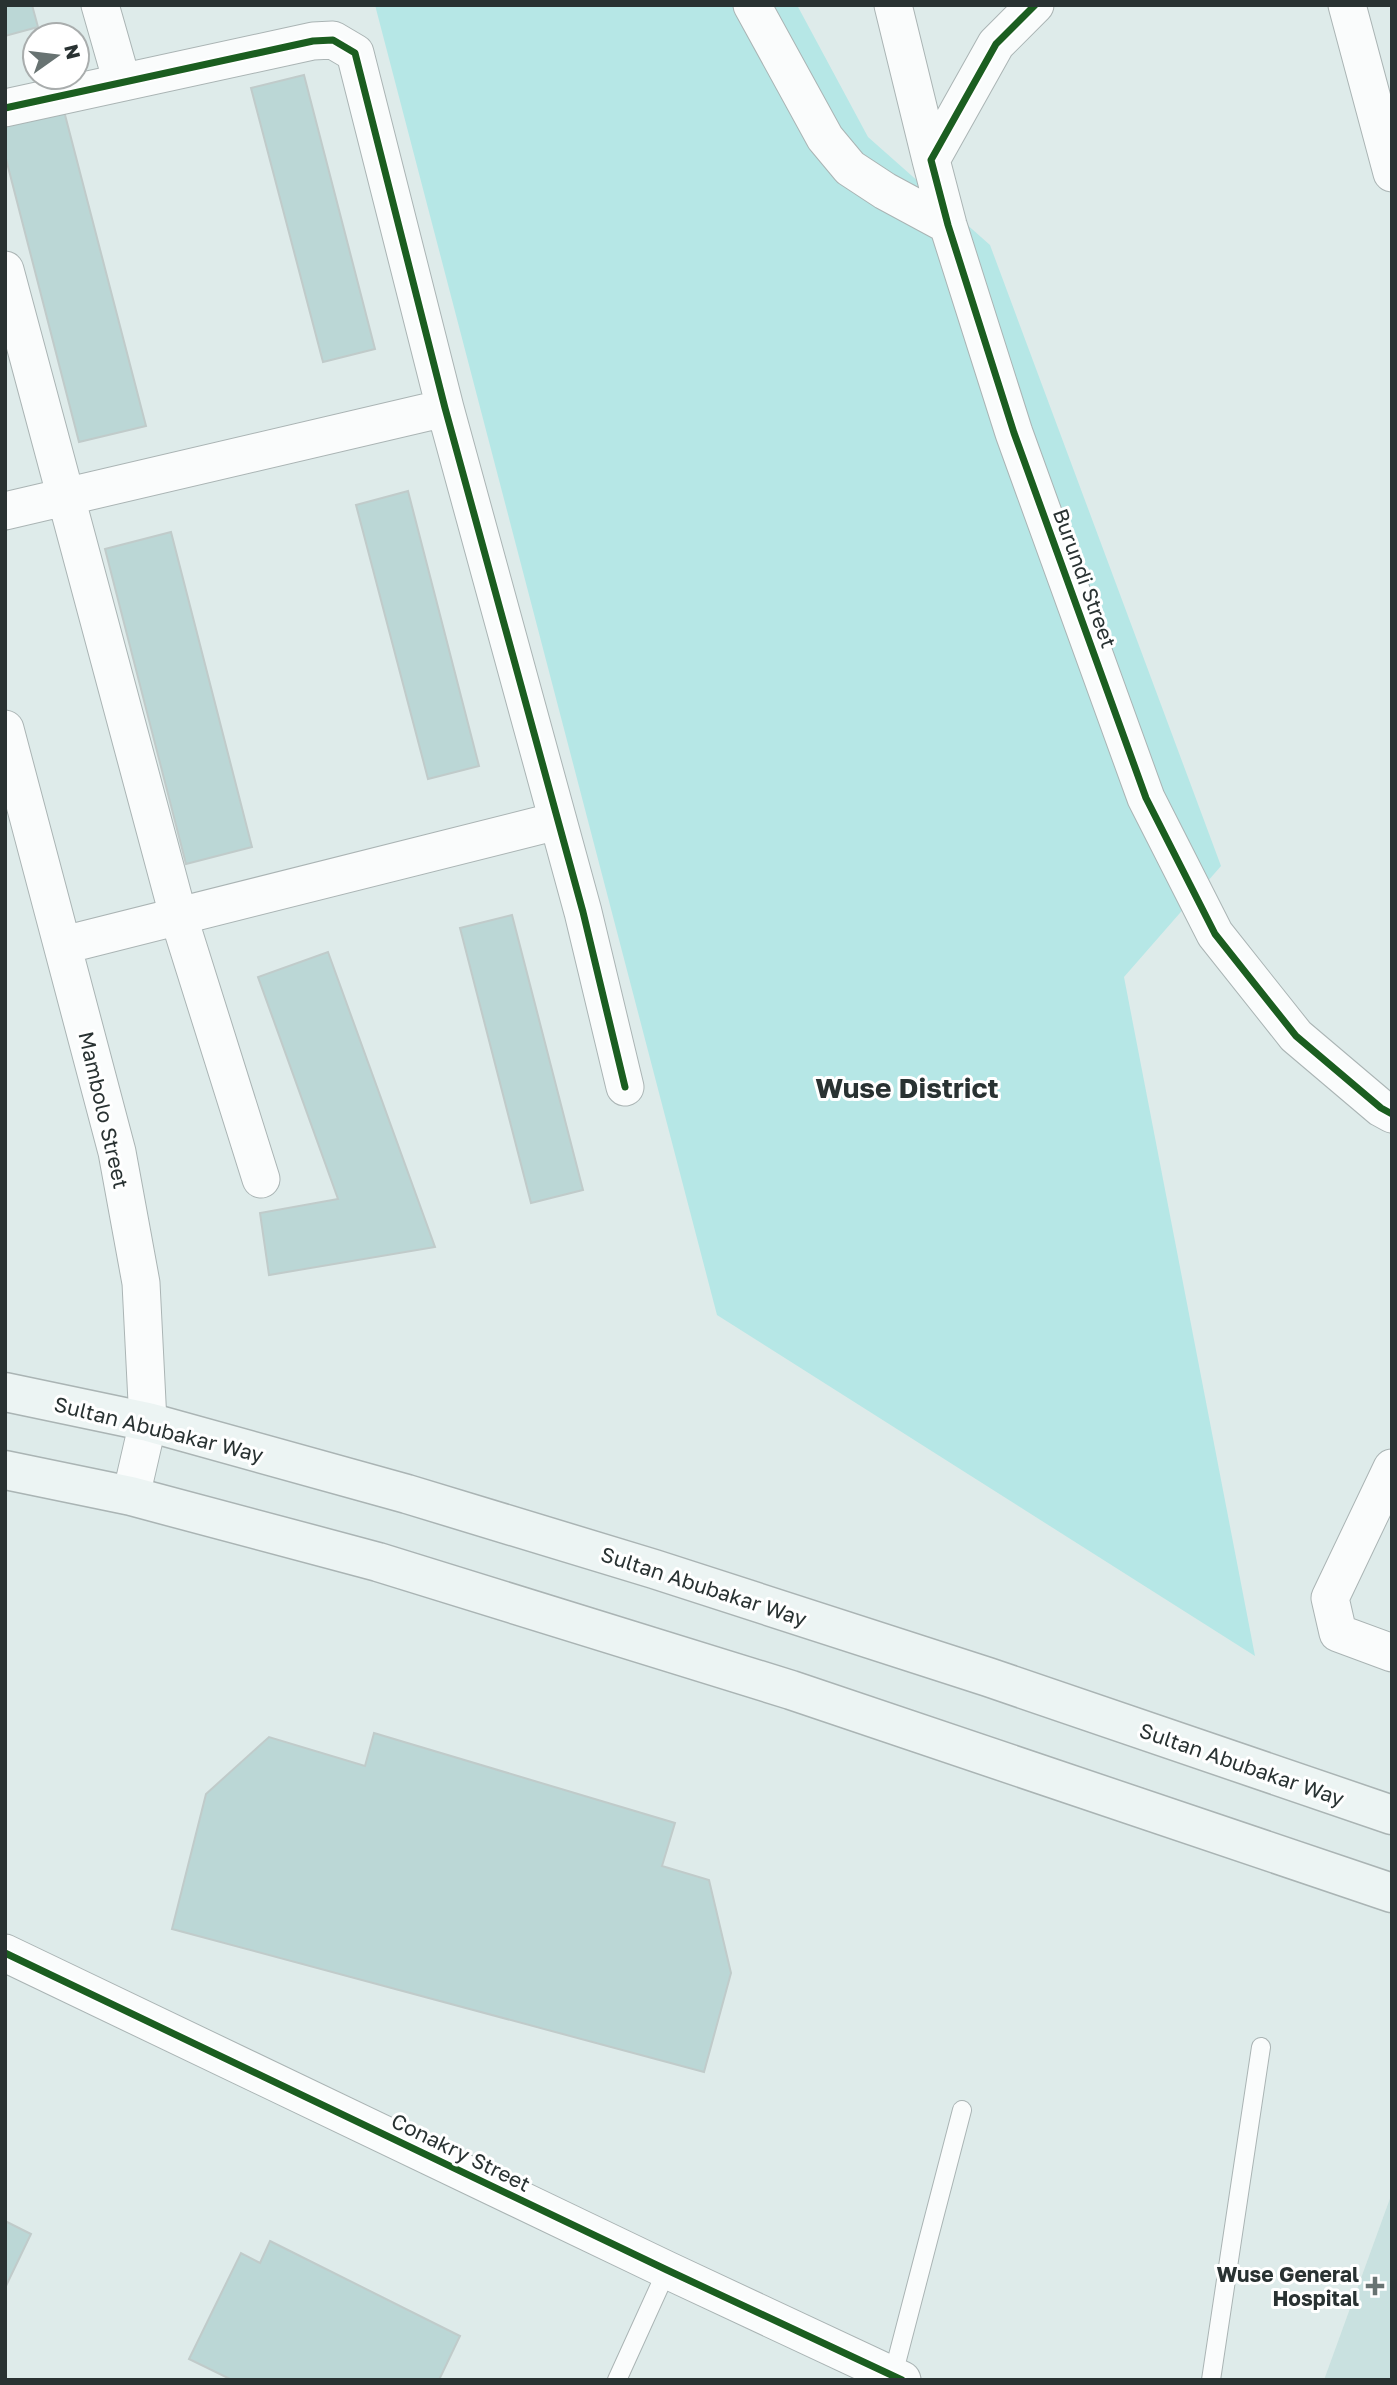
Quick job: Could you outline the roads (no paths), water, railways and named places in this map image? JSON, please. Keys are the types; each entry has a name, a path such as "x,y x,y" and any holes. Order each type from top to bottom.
{"main road":[{"name":"Sultan Abubakar Way","path":"5,1392 148,1422 407,1494 654,1569 988,1677 1392,1815"},
{"path":"5,1470 131,1496 378,1562 791,1690 1392,1893"}],"street":[{"path":"100,5 122,82"},
{"path":"752,5 825,138 850,168 885,191 948,225"},
{"name":"Burundi Street","path":"893,5 948,225 1014,433 1146,798 1216,934 1296,1036 1381,1108 1392,1114"},
{"path":"931,160 996,44 1035,5"},
{"path":"1347,5 1392,173"},
{"path":"5,108 313,41 333,40 355,52 445,408 583,912 625,1087"},
{"path":"5,270 178,915 261,1179"},
{"path":"5,511 445,408"},
{"name":"Mambolo Street","path":"6,735 117,1152 141,1283 148,1422 131,1496"},
{"path":"64,945 557,821"},
{"path":"1392,1468 1330,1598 1338,1633 1392,1653"},
{"name":"Conakry Street","path":"5,1953 898,2378"}],"lane":[{"path":"1211,2380 1261,2047"},
{"path":"898,2378 962,2110"},
{"path":"617,2380 667,2270"}],"place":[{"name":"Wuse General Hospital","path":"1375,2286"}],"district":[{"name":"Wuse District","path":"907,1087"}]}
